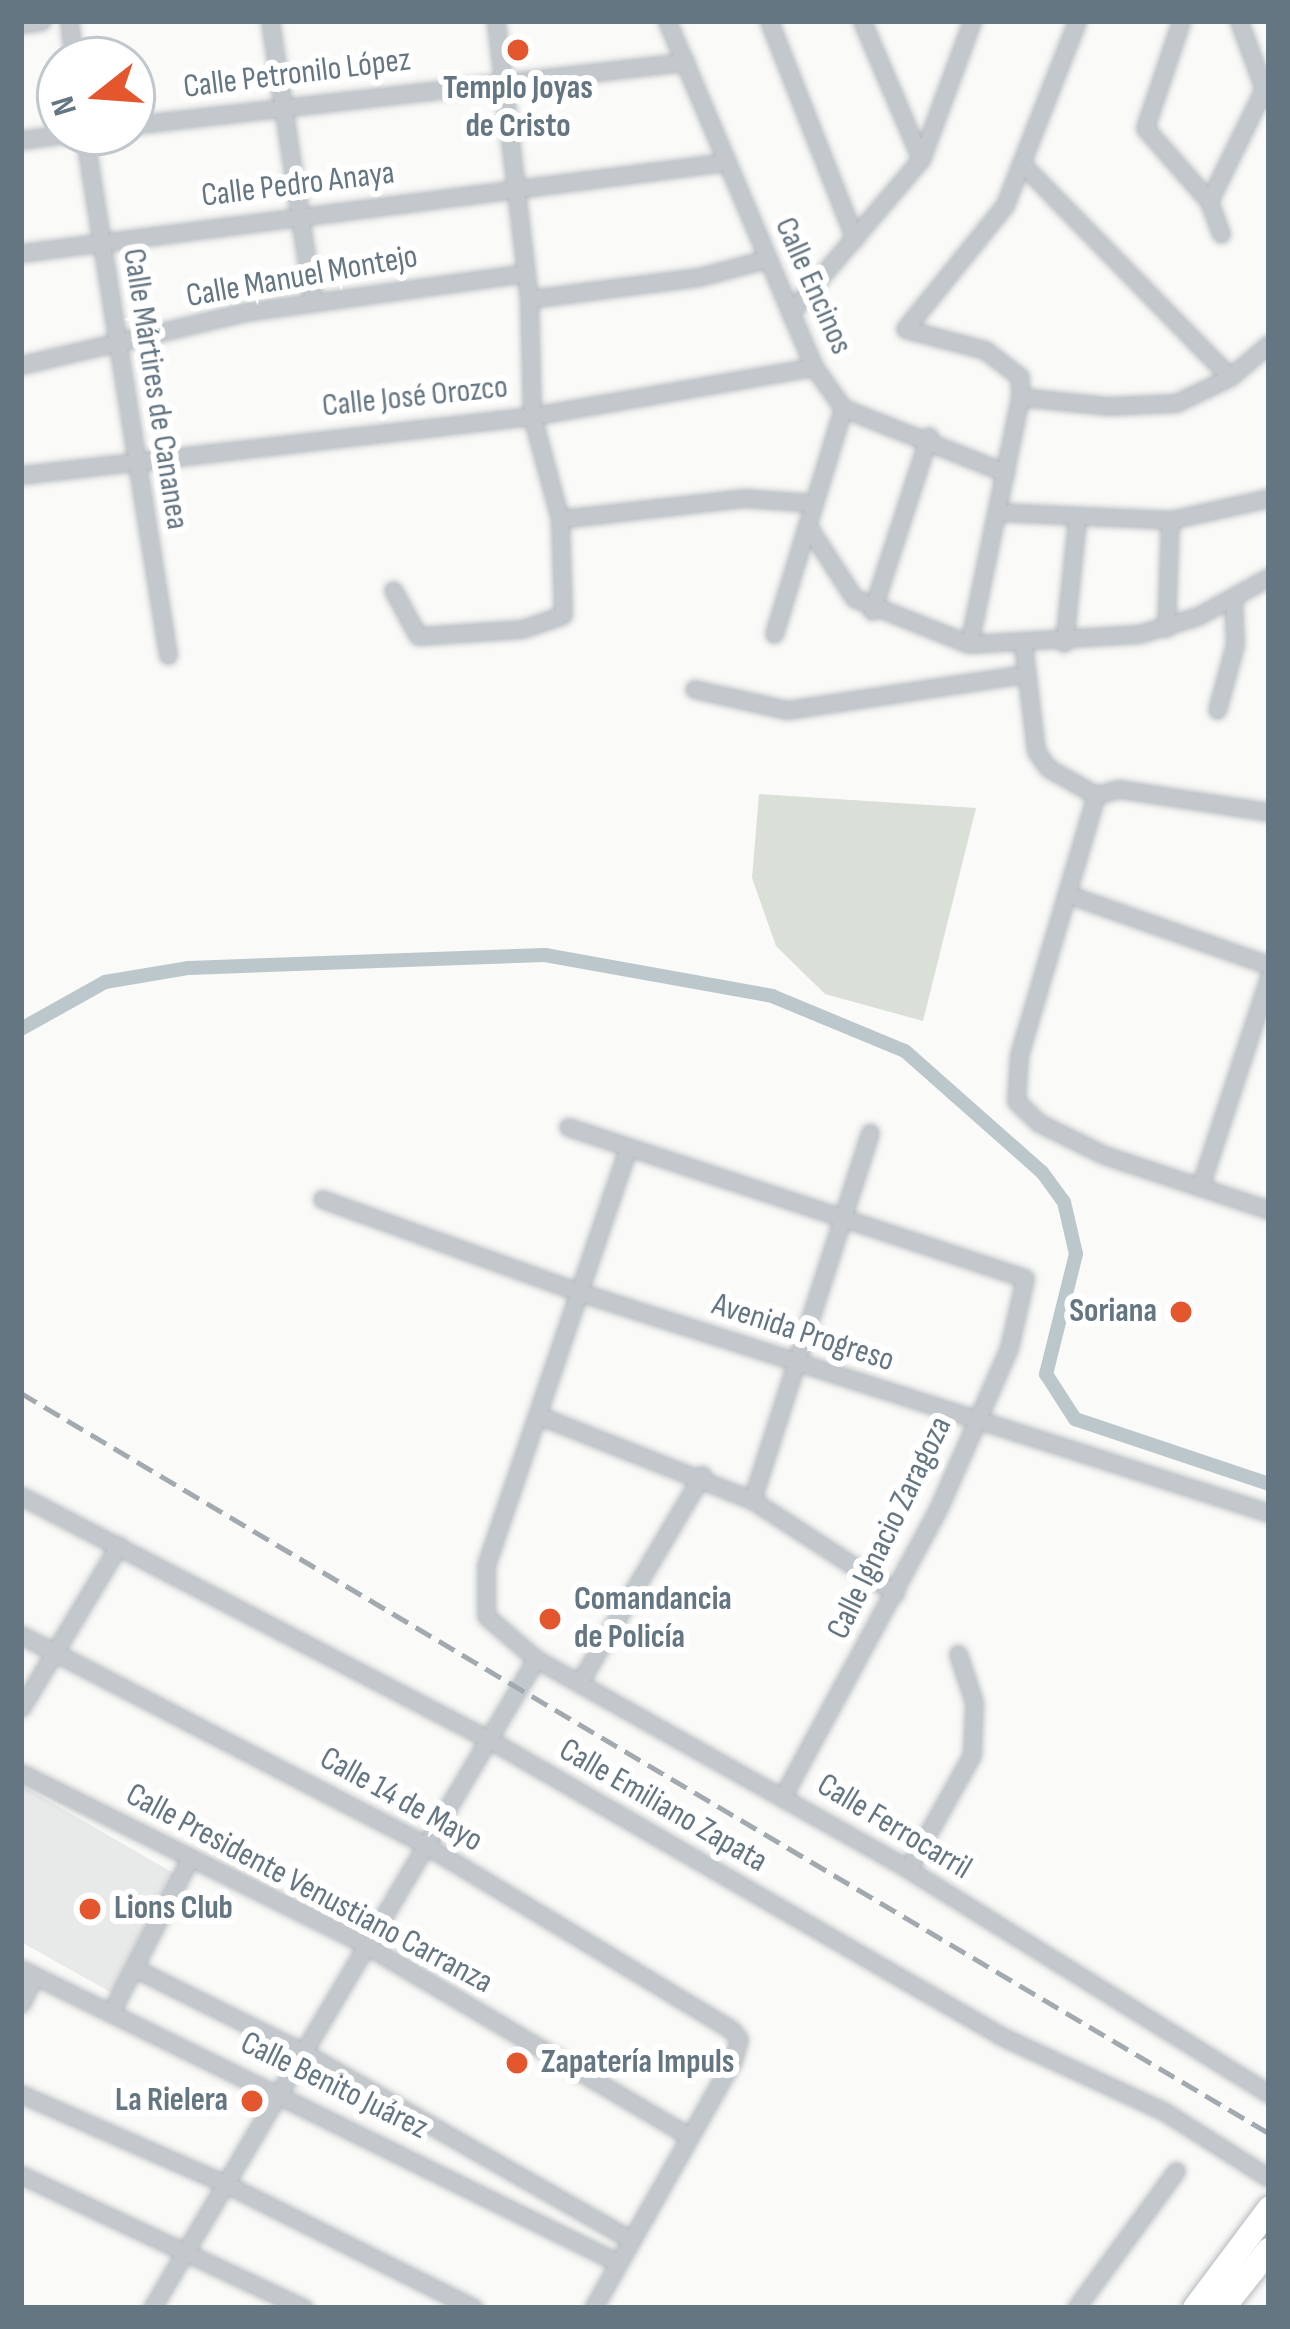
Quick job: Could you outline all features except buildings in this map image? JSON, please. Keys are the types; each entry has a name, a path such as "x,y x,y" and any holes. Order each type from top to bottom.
{"main road":[{"path":"1196,2308 1269,2210"},
{"path":"1223,2308 1269,2250"}],"street":[{"path":"21,24 42,21"},
{"path":"270,21 313,302"},
{"path":"393,590 418,636 553,623 563,615 560,519 532,416 529,299 496,21"},
{"name":"Calle Encinos","path":"667,21 814,367 843,408"},
{"path":"769,21 855,239"},
{"path":"862,21 921,159"},
{"path":"790,313 921,159 972,21"},
{"path":"968,644 1006,472 1020,377 985,350 905,329 909,315 992,226 1077,21"},
{"path":"1181,21 1145,128 1209,201 1221,234"},
{"path":"1209,201 1266,96 1239,21"},
{"name":"Calle Petronilo López","path":"156,122 503,77 685,62"},
{"name":"Calle Mártires de Cananea","path":"85,156 169,656"},
{"name":"Calle Pedro Anaya","path":"21,253 726,162"},
{"path":"1022,163 1230,377"},
{"path":"529,299 699,278 767,259"},
{"name":"Calle Manuel Montejo","path":"21,365 313,302 525,273"},
{"path":"1020,397 1149,408 1230,377 1269,344"},
{"name":"Calle José Orozco","path":"21,475 532,416 814,367"},
{"path":"774,634 843,408 885,430 929,436 1006,472"},
{"path":"872,611 929,436"},
{"path":"560,519 743,498 814,503"},
{"path":"997,512 1171,520 1269,498"},
{"path":"1064,643 1078,519"},
{"path":"1166,628 1171,520"},
{"path":"807,525 836,581 872,611 968,644 1064,643 1166,628 1269,578"},
{"path":"1217,710 1235,644 1233,598"},
{"path":"1023,644 1036,751 1048,768 1096,795 1119,789 1269,812"},
{"path":"694,689 787,710 1024,674"},
{"path":"1096,795 1019,1054 1020,1109 1104,1155 1269,1210"},
{"path":"1067,894 1269,965"},
{"path":"1200,1187 1269,977"},
{"path":"568,1127 843,1213"},
{"path":"752,1500 870,1132"},
{"path":"628,1148 540,1416 702,1475 752,1500 895,1593"},
{"name":"Avenida Progreso","path":"322,1199 579,1292 1269,1513"},
{"name":"Calle Ignacio Zaragoza","path":"783,1796 895,1593 975,1422 1009,1348 1025,1278 843,1213"},
{"name":"Calle Ferrocarril","path":"540,1416 486,1566 486,1616 536,1659 908,1869 1269,2094"},
{"path":"579,1683 702,1475"},
{"name":"Calle Emiliano Zapata","path":"21,1496 490,1740 1003,2037 1165,2112 1269,2178"},
{"path":"21,1708 119,1545"},
{"name":"Calle 14 de Mayo","path":"21,1635 422,1843 740,2039 689,2136"},
{"path":"908,1869 972,1755 974,1702 958,1654"},
{"path":"152,2308 422,1843 536,1659"},
{"name":"Calle Presidente Venustiano Carranza","path":"21,1773 364,1944 689,2136"},
{"path":"110,2012 190,1858"},
{"name":"Calle Benito Juárez","path":"136,1969 630,2239"},
{"path":"21,2003 28,1972"},
{"name":"Calle Benito Juárez","path":"28,1972 278,2090 617,2262"},
{"path":"21,2094 226,2184 474,2308"},
{"path":"593,2308 689,2136"},
{"path":"1076,2308 1176,2171"},
{"path":"21,2175 304,2308"}],"shaded area":[{"path":"759,794 976,808 923,1021 825,994 776,946 752,878"},
{"name":"Lions Club","path":"21,1785 177,1875 112,1993 21,1942"}],"waterway":[{"path":"21,1029 105,982 189,968 545,955 772,996 905,1051 1042,1172 1064,1202 1076,1254 1046,1374 1075,1419 1269,1484"}],"railway":[{"path":"21,1393 1269,2133"}],"place":[{"name":"Templo Joyas de Cristo","path":"518,50"},
{"name":"Soriana","path":"1181,1312"},
{"name":"Comandancia de Policía","path":"550,1619"},
{"name":"Lions Club","path":"90,1909"},
{"name":"Zapatería Impuls","path":"517,2063"},
{"name":"La Rielera","path":"252,2101"}]}
